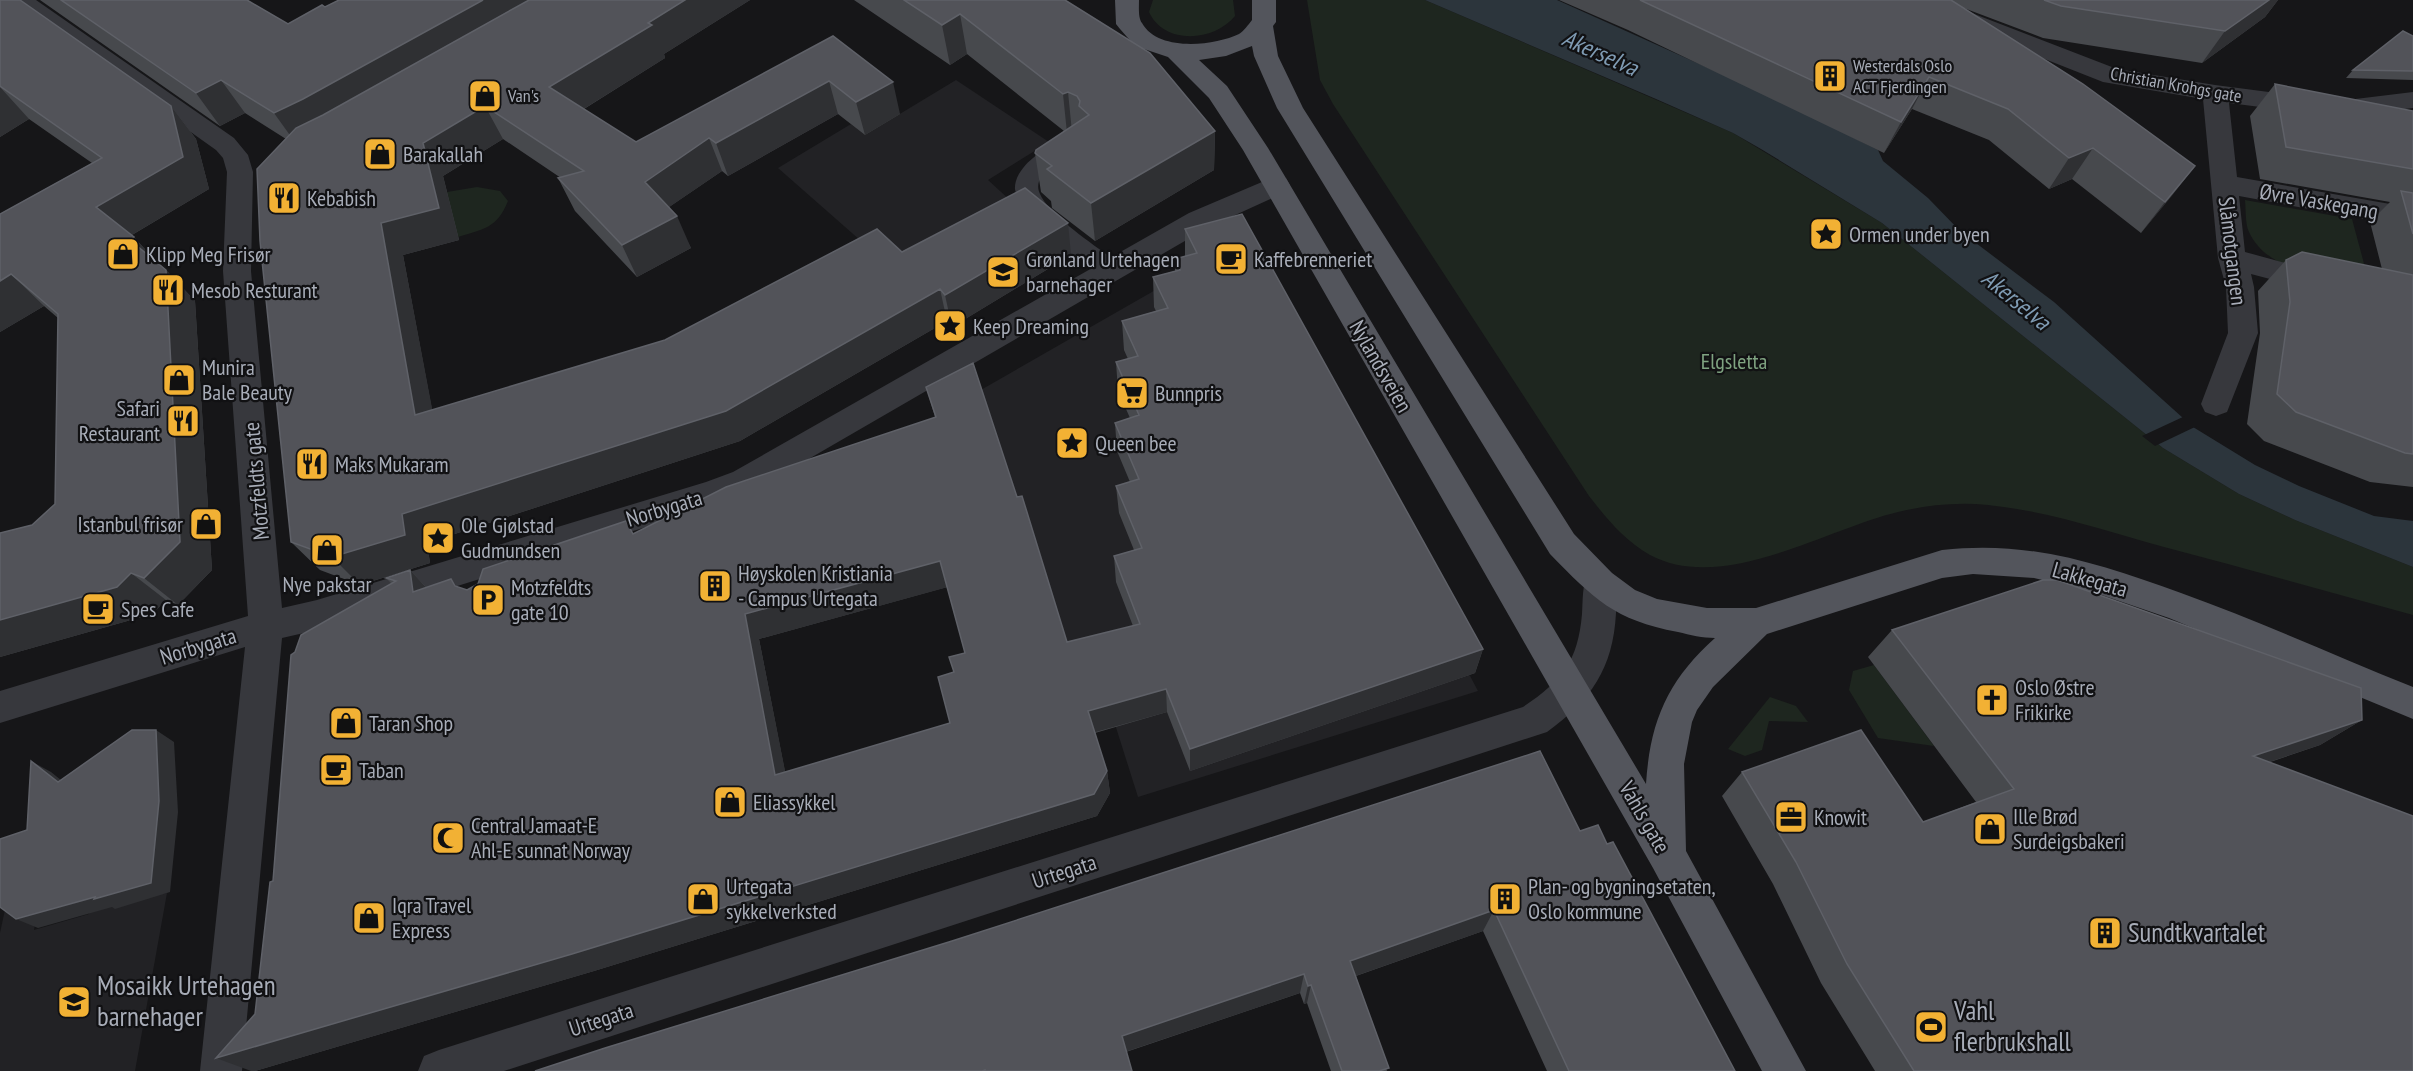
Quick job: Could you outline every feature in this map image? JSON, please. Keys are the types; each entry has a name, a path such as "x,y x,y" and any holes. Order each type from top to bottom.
{"main road":[{"path":"1264,0 1266,15 1261,26 1266,56 1290,108 1562,544 1600,584"},
{"name":"Nylandsveien","path":"1123,3 1126,20 1133,31 1144,40 1177,52 1194,53 1227,48 1241,43 1261,26"},
{"name":"Nylandsveien","path":"1177,52 1218,92 1276,185 1572,692"},
{"name":"Lakkegata","path":"1600,584 1623,600 1654,614 1689,622 1756,623 1942,564 1970,559 1997,558 2057,568 2135,591 2262,639 2413,703"},
{"name":"Lakkegata","path":"1667,855 1665,763 1675,721 1684,697 1694,684 1756,623"},
{"name":"Vahls gate","path":"1572,692 1667,855 1785,1071"}],"street":[{"name":"Motzfeldts gate","path":"20,0 225,144 235,155 254,169 237,271 264,579 266,626 259,674 221,1071"},
{"name":"Christian Krohgs gate","path":"1916,0 2112,76 2215,93 2339,109 2413,100"},
{"name":"Slåmotgangen","path":"2215,93 2232,258 2240,287 2243,333 2216,404"},
{"name":"Øvre Vaskegang","path":"2225,184 2413,218"},
{"name":"Norbygata","path":"0,707 266,626 317,615 485,564 713,493 744,481 1111,270 1223,208 1276,185"},
{"path":"2232,258 2295,277 2350,288"},
{"name":"Urtegata","path":"439,1071 1534,720 1555,707 1572,692 1586,672 1598,641 1601,616 1600,584"}],"lane":[{"path":"2339,109 2392,126"},
{"path":"1071,142 1032,172 1026,185 1026,196 1042,215 1111,270"},
{"path":"485,564 487,594"}],"shaded area":[{"path":"956,80 1049,142 988,180 1069,254 910,284 778,168 851,124 865,135"},
{"path":"1241,241 1478,691 1138,797 1095,661 1071,666 979,391"},
{"name":"Mosaikk Urtehagen barnehager","path":"167,893 135,1071 0,1071 0,933 6,905 38,903 34,930 89,914 90,907"}],"green space":[{"path":"1153,0 1233,0 1235,16 1226,25 1203,35 1177,35 1156,23 1149,12"},
{"name":"Elgsletta","path":"1307,0 1425,0 1733,133 1882,223 2163,448 2239,494 2295,520 2413,567 2413,615 2077,522 1988,505 1943,505 1898,512 1742,563 1709,567 1679,565 1650,555 1624,536 1589,496 1333,104 1320,80"},
{"path":"477,187 500,191 508,201 499,217 489,226 458,237 447,192"},
{"path":"2245,200 2352,219 2369,282 2302,270 2285,265 2271,257 2258,246 2249,232"},
{"path":"1874,665 1934,746 1878,738 1849,690 1853,671"},
{"path":"1770,697 1796,706 1808,722 1769,721 1762,750 1745,756 1728,749"}],"water":[{"name":"Akerselva","path":"1425,0 1557,0 1775,98 1878,150 1883,161 1928,198 1960,231 2054,302 2193,427 2255,465 2299,486 2374,516 2413,521 2413,567 2295,520 2239,494 2163,448 1882,223 1761,149 1733,133"}],"pier":[{"path":"2185,416 2197,426 2155,446 2142,436"}],"building":[{"path":"0,0 20,0 171,106 183,157 96,207 134,237 130,240 166,270 180,542 144,578 131,573 117,587 0,620 0,533 32,525 55,504 58,314 11,274 0,281 0,214 102,158 0,86"},
{"path":"61,0 247,0 288,24 322,5 325,7 339,0 483,0 274,113 221,80 196,93"},
{"path":"529,0 685,0 648,23 652,25 549,87 636,142 833,36 893,82 856,102 829,81 716,143 709,138 645,182 677,216 622,245 558,178 584,171 485,106 423,143 439,208 381,223 415,415 665,340 877,229 902,252 1025,188 1068,223 945,295 940,289 726,411 402,514 405,535 332,557 291,542 260,241 257,169 296,128"},
{"path":"904,0 1065,0 1150,53 1215,131 1091,203 1047,169 1052,166 1035,153 1036,150 1089,115 1079,106 1080,101 1077,96 1068,92 1063,94 960,14 942,25"},
{"path":"1640,0 1951,0 2083,84 2195,166 2165,202 2093,148 2069,158 2008,109 1929,77 1901,122"},
{"path":"2044,0 2269,0 2225,31 2061,6"},
{"path":"2403,31 2413,36 2413,71 2353,70"},
{"path":"2275,84 2413,111 2413,169 2286,147"},
{"path":"2401,191 2413,193 2413,234"},
{"path":"1242,214 1483,649 1190,749 1166,689 1088,711 1107,771 1094,794 572,954 216,1058 255,1014 270,882 273,881 291,655 295,652 301,635 396,581 386,578 410,570 413,592 451,579 455,586 467,590 478,584 483,569 626,521 633,534 726,487 936,417 926,387 973,363 1017,497 1022,496 1067,642 1140,624 1114,556 1142,548 1116,486 1139,479 1115,423 1139,415 1116,362 1138,356 1122,321 1168,308 1153,277 1180,270 1175,259 1197,253 1185,229","holes":["940,561 965,653 949,657 954,672 938,677 950,723 775,775 745,614"]},
{"path":"2302,252 2413,275 2413,454 2296,412 2277,394 2290,302 2286,260"},
{"name":"Sundtkvartalet","path":"2043,580 2057,580 2361,688 2362,720 2253,756 2413,816 2413,1071 1914,1071 1847,964 1796,862 1742,772 1861,730 1923,822 2014,789 1892,630"},
{"path":"132,730 156,730 159,801 151,883 16,919 0,907 0,839 27,830 31,761 58,782"},
{"path":"1540,751 1580,831 1598,825 1607,844 1613,842 1735,1071 1569,1071 1494,910 1350,961 1389,1068 1379,1071 1342,1071 1311,985 1308,986 1304,974 1122,1036 1132,1071 535,1071 952,941"}],"place":[{"name":"Westerdals Oslo ACT Fjerdingen","path":"1830,76"},
{"name":"Van's","path":"485,96"},
{"name":"Barakallah","path":"380,154"},
{"name":"Kebabish","path":"284,198"},
{"name":"Ormen under byen","path":"1826,234"},
{"name":"Klipp Meg Frisør","path":"123,254"},
{"name":"Kaffebrenneriet","path":"1231,259"},
{"name":"Grønland Urtehagen barnehager","path":"1003,272"},
{"name":"Mesob Resturant","path":"168,290"},
{"name":"Keep Dreaming","path":"950,326"},
{"name":"Munira Bale Beauty","path":"179,380"},
{"name":"Bunnpris","path":"1132,393"},
{"name":"Safari Restaurant","path":"183,421"},
{"name":"Queen bee","path":"1072,443"},
{"name":"Maks Mukaram","path":"312,464"},
{"name":"Istanbul frisør","path":"206,524"},
{"name":"Ole Gjølstad Gudmundsen","path":"438,538"},
{"name":"Nye pakstar","path":"327,550"},
{"name":"Høyskolen Kristiania - Campus Urtegata","path":"715,586"},
{"name":"Motzfeldts gate 10","path":"488,600"},
{"name":"Spes Cafe","path":"98,609"},
{"name":"Oslo Østre Frikirke","path":"1992,700"},
{"name":"Taran Shop","path":"346,723"},
{"name":"Taban","path":"336,770"},
{"name":"Eliassykkel","path":"730,802"},
{"name":"Knowit","path":"1791,817"},
{"name":"Ille Brød Surdeigsbakeri","path":"1990,829"},
{"name":"Central Jamaat-E Ahl-E sunnat Norway","path":"448,838"},
{"name":"Urtegata sykkelverksted","path":"703,899"},
{"name":"Plan- og bygningsetaten, Oslo kommune","path":"1505,899"},
{"name":"Iqra Travel Express","path":"369,918"},
{"name":"Sundtkvartalet","path":"2105,933"},
{"name":"Mosaikk Urtehagen barnehager","path":"74,1002"},
{"name":"Vahl flerbrukshall","path":"1931,1027"}]}
